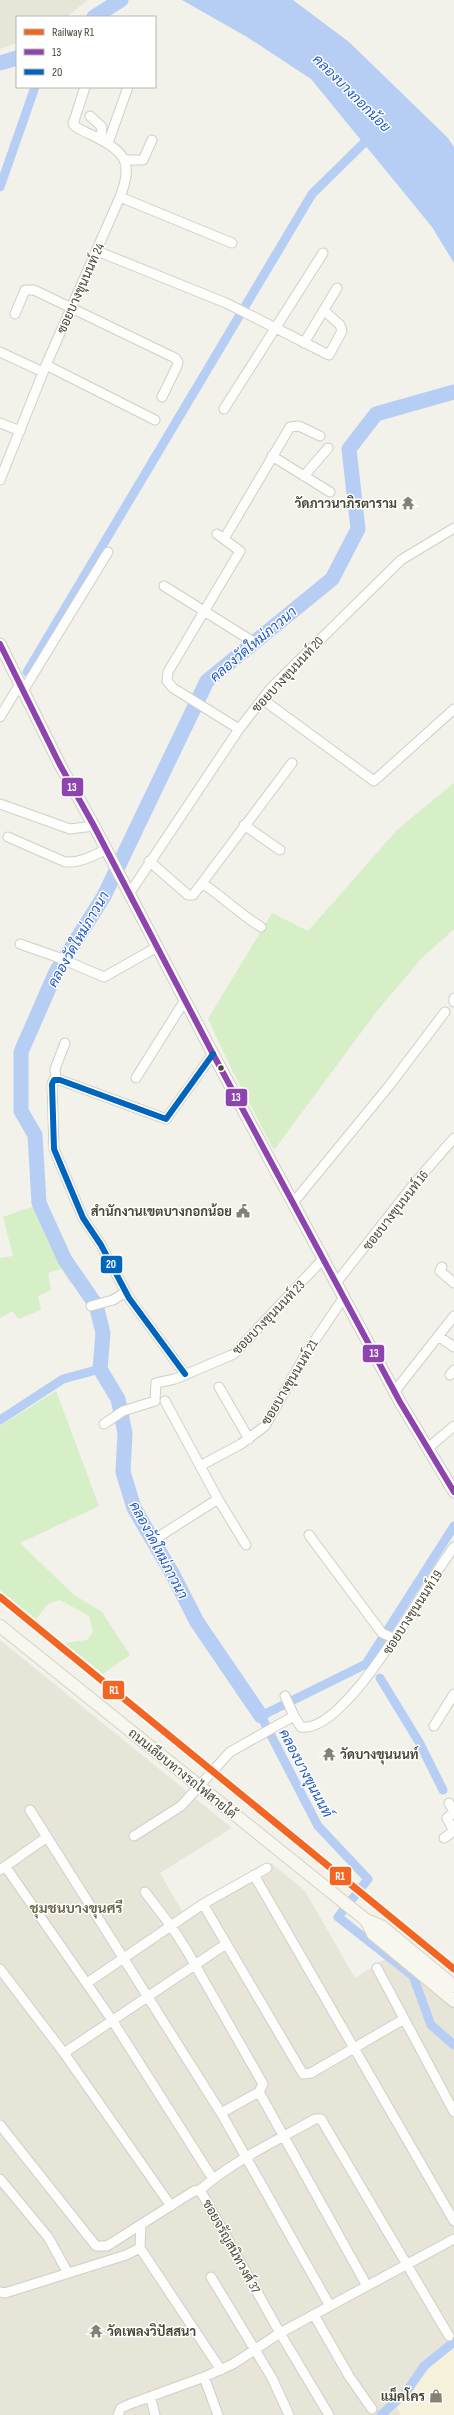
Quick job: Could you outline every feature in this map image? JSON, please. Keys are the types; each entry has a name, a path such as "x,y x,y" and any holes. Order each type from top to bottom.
{"main road":[{"name":"ถนนเลียบทางรถไฟสายใต้","path":"0,1626 377,1930"},
{"path":"377,1930 454,1986"},
{"path":"377,1930 454,2001"}],"street":[{"path":"85,88 74,118 73,124 76,128 104,141 122,154 126,160 143,160 152,140"},
{"path":"104,141 128,88"},
{"path":"90,116 102,127 104,141"},
{"name":"ซอยบางขุนนนท์ 24","path":"0,480 45,368 120,197 127,175 126,160"},
{"path":"120,197 232,243"},
{"path":"97,251 234,306 323,353 331,353 342,331 340,326 328,314"},
{"path":"224,409 323,254"},
{"path":"15,314 23,293 29,288 72,307 177,360 177,366 162,397"},
{"path":"304,343 337,288"},
{"path":"0,352 45,368 155,420"},
{"path":"0,422 20,431"},
{"path":"239,729 173,688 167,681 168,672 240,551 220,537 272,456 292,425 299,426 320,436"},
{"path":"304,476 328,448"},
{"path":"272,456 330,492"},
{"name":"ซอยบางขุนนนท์ 20","path":"129,893 239,729 262,699 401,560 454,528"},
{"path":"0,717 22,688 108,552"},
{"path":"164,586 252,641"},
{"path":"0,644 60,766 107,850 213,1054 395,1391 453,1490"},
{"path":"262,699 374,781 454,709"},
{"path":"150,860 188,895 193,895 292,763"},
{"path":"0,804 70,829 94,826"},
{"path":"244,825 280,850"},
{"path":"8,837 65,862 87,859 107,850"},
{"path":"202,882 228,901 239,913 261,927"},
{"path":"20,944 57,956 104,977 157,947"},
{"path":"136,1078 185,1000"},
{"path":"294,1203 389,1086 445,1012"},
{"path":"65,1043 55,1069 56,1080 52,1084 54,1149 83,1218 102,1245 126,1292 185,1374"},
{"path":"56,1080 166,1119 213,1054"},
{"name":"ซอยบางขุนนนท์ 16","path":"336,1283 414,1184 454,1138"},
{"name":"ซอยบางขุนนนท์ 23","path":"104,1424 123,1411 155,1400 156,1383 175,1379 234,1354 323,1259"},
{"path":"442,1267 440,1271 454,1283"},
{"path":"91,1306 113,1300 126,1292"},
{"name":"ซอยบางขุนนนท์ 21","path":"200,1466 249,1439 265,1426 307,1352 344,1297"},
{"path":"395,1391 454,1316"},
{"path":"438,1336 454,1347"},
{"path":"219,1387 249,1439"},
{"path":"165,1401 218,1499 246,1545"},
{"path":"428,1448 454,1426"},
{"path":"154,1540 218,1499"},
{"path":"309,1535 382,1633 395,1639"},
{"name":"ซอยบางขุนนนท์ 19","path":"294,1716 300,1726 305,1727 325,1718 340,1708 395,1639 454,1547"},
{"path":"434,1726 454,1694"},
{"path":"134,1836 181,1806 200,1787 211,1770 230,1752 294,1716 287,1701"},
{"path":"444,1838 454,1831 447,1818 454,1813 449,1803"},
{"path":"30,1810 221,2112 248,2157 330,2306"},
{"path":"47,1837 3,1868 87,1983 112,2020 213,2179"},
{"path":"87,1983 203,1904 266,1868"},
{"path":"254,1875 454,2221"},
{"path":"145,1892 171,1926 262,2081 263,2086 259,2092 221,2112"},
{"path":"203,1904 300,2072 306,2075 311,2073 404,2019"},
{"path":"64,2053 226,1944"},
{"path":"377,1968 454,2112"},
{"path":"0,1969 64,2053 171,2206"},
{"path":"259,2092 367,2286"},
{"path":"200,2190 213,2179 284,2136 315,2119 322,2120 449,2336"},
{"name":"ซอยจรัญสนิทวงศ์ 37","path":"0,2125 96,2246 107,2246 194,2191 200,2190 280,2333 329,2415"},
{"path":"0,2179 48,2238 68,2273"},
{"path":"141,2225 140,2248 221,2370"},
{"path":"118,2415 121,2408 130,2404 221,2370 256,2350 280,2333 454,2239"},
{"path":"0,2292 5,2293 126,2255 140,2248"},
{"path":"211,2277 256,2350 289,2415"},
{"path":"314,2315 349,2376 372,2409"},
{"path":"204,2376 218,2415"},
{"path":"152,2403 155,2415"}],"shaded area":[{"path":"0,0 88,0 67,16 16,16 16,43 0,49"},
{"path":"0,1640 232,1828 160,1873 183,1913 271,1863 305,1891 355,1978 392,1955 454,2006 454,2347 434,2363 397,2408 401,2415 0,2415"},
{"name":"แม็คโคร","path":"454,2347 454,2415 401,2415 397,2408 434,2363"}],"green space":[{"path":"454,783 454,929 421,959 377,1011 274,1150 233,1072 208,1019 272,913 308,931 397,830"},
{"path":"37,1205 82,1277 70,1283 62,1269 48,1273 51,1290 38,1296 41,1310 18,1319 13,1311 0,1318 0,1258 13,1256 3,1217"},
{"path":"56,1391 99,1506 20,1543 74,1595 102,1612 130,1655 103,1674 65,1643 87,1640 93,1632 89,1616 60,1600 48,1604 36,1619 0,1590 0,1426"}],"water":[{"name":"คลองบางกอกน้อย","path":"182,0 293,0 349,42 448,138 454,147 454,263 432,227 311,79 247,37"}],"waterway":[{"path":"96,16 121,0"},
{"path":"0,63 16,58"},
{"path":"0,187 35,88"},
{"path":"27,672 312,194 372,135"},
{"name":"คลองวัดใหม่ภาวนา","path":"261,1716 197,1622 172,1573 134,1508 123,1472 125,1433 118,1399 100,1369 103,1333 96,1305 65,1260 39,1203 35,1135 21,1111 21,1052 56,972 104,896 207,681 332,579 358,529 349,449 376,414 454,392"},
{"path":"0,1420 63,1379 100,1369"},
{"name":"คลองบางขุนนนท์","path":"454,1526 366,1664 261,1716 318,1826 368,1879 338,1917 413,1976 431,2025 454,2045"},
{"path":"380,1678 419,1742 443,1790"},
{"path":"381,2415 407,2391 424,2366 454,2342"}],"rail line":[{"name":"R1","path":"0,1597 454,1969"}],"transit line":[{"name":"13","path":"0,644 60,765 94,826 213,1054 400,1402 454,1492"},
{"name":"20","path":"185,1374 129,1298 101,1245 83,1218 54,1149 52,1084 54,1080 60,1080 166,1119 213,1054"}],"place":[{"name":"วัดภาวนาภิรตาราม","path":"408,503"},
{"name":"สำนักงานเขตบางกอกน้อย","path":"243,1211"},
{"name":"วัดบางขุนนนท์","path":"329,1754"},
{"name":"วัดเพลงวิปัสสนา","path":"96,2331"},
{"name":"แม็คโคร","path":"436,2396"}],"district":[{"name":"ชุมชนบางขุนศรี","path":"76,1908"}]}
